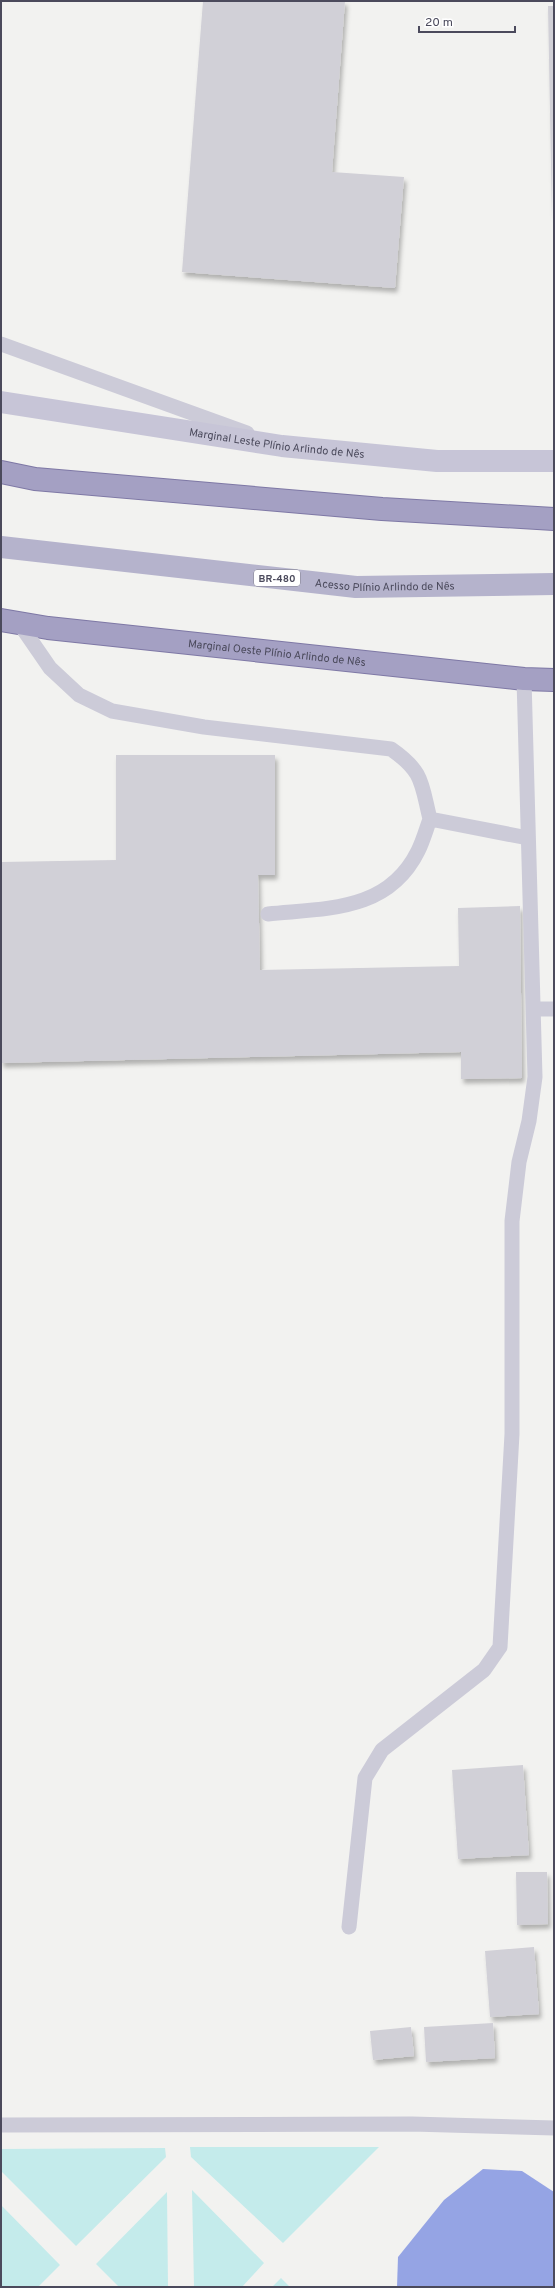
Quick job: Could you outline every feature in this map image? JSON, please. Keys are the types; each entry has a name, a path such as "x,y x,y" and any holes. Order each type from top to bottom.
{"highway":[{"path":"1,472 35,479 382,510 554,519"},
{"name":"Marginal Oeste Plínio Arlindo de Nês","path":"10,621 64,630 524,679 554,680"}],"main road":[{"name":"Marginal Leste Plínio Arlindo de Nês","path":"1,402 282,446 437,461 554,461"},
{"name":"Acesso Plínio Arlindo de Nês","path":"1,547 356,587 554,584"}],"lane":[{"path":"1,344 282,446"},
{"path":"10,621 50,668 79,694 112,711 204,727 391,749 407,760 418,774 430,819 418,852 398,878 373,897 351,905 268,914"},
{"path":"349,1927 365,1778 382,1750 484,1670 500,1647 512,1434 512,1221 519,1162 529,1121 534,1077 524,679"},
{"path":"430,819 528,838"},
{"path":"533,1009 554,1009"},
{"path":"1,2125 412,2124 554,2128"}],"shaded area":[{"path":"190,2147 379,2147 283,2243 191,2157"},
{"path":"165,2148 166,2157 76,2246 1,2171 1,2149"},
{"path":"192,2190 264,2263 242,2287 194,2287"},
{"path":"167,2192 168,2287 119,2287 96,2264"},
{"path":"1,2205 60,2265 38,2287 1,2287"},
{"path":"281,2278 290,2287 272,2287"}],"water":[{"path":"483,2169 522,2171 554,2192 554,2287 397,2287 398,2257 444,2200"}],"building":[{"path":"203,1 345,1 332,172 404,177 395,288 182,272"},
{"path":"548,6 554,6 552,220"},
{"path":"116,755 275,755 275,875 258,875 260,970 459,966 458,908 520,906 522,1078 461,1079 461,1052 1,1063 1,862 116,860"},
{"path":"523,1765 529,1855 458,1859 452,1770"},
{"path":"516,1872 547,1872 548,1924 517,1925"},
{"path":"534,1947 539,2014 490,2017 485,1951"},
{"path":"493,2023 495,2058 426,2062 424,2027"},
{"path":"411,2027 414,2056 373,2060 370,2031"}]}
